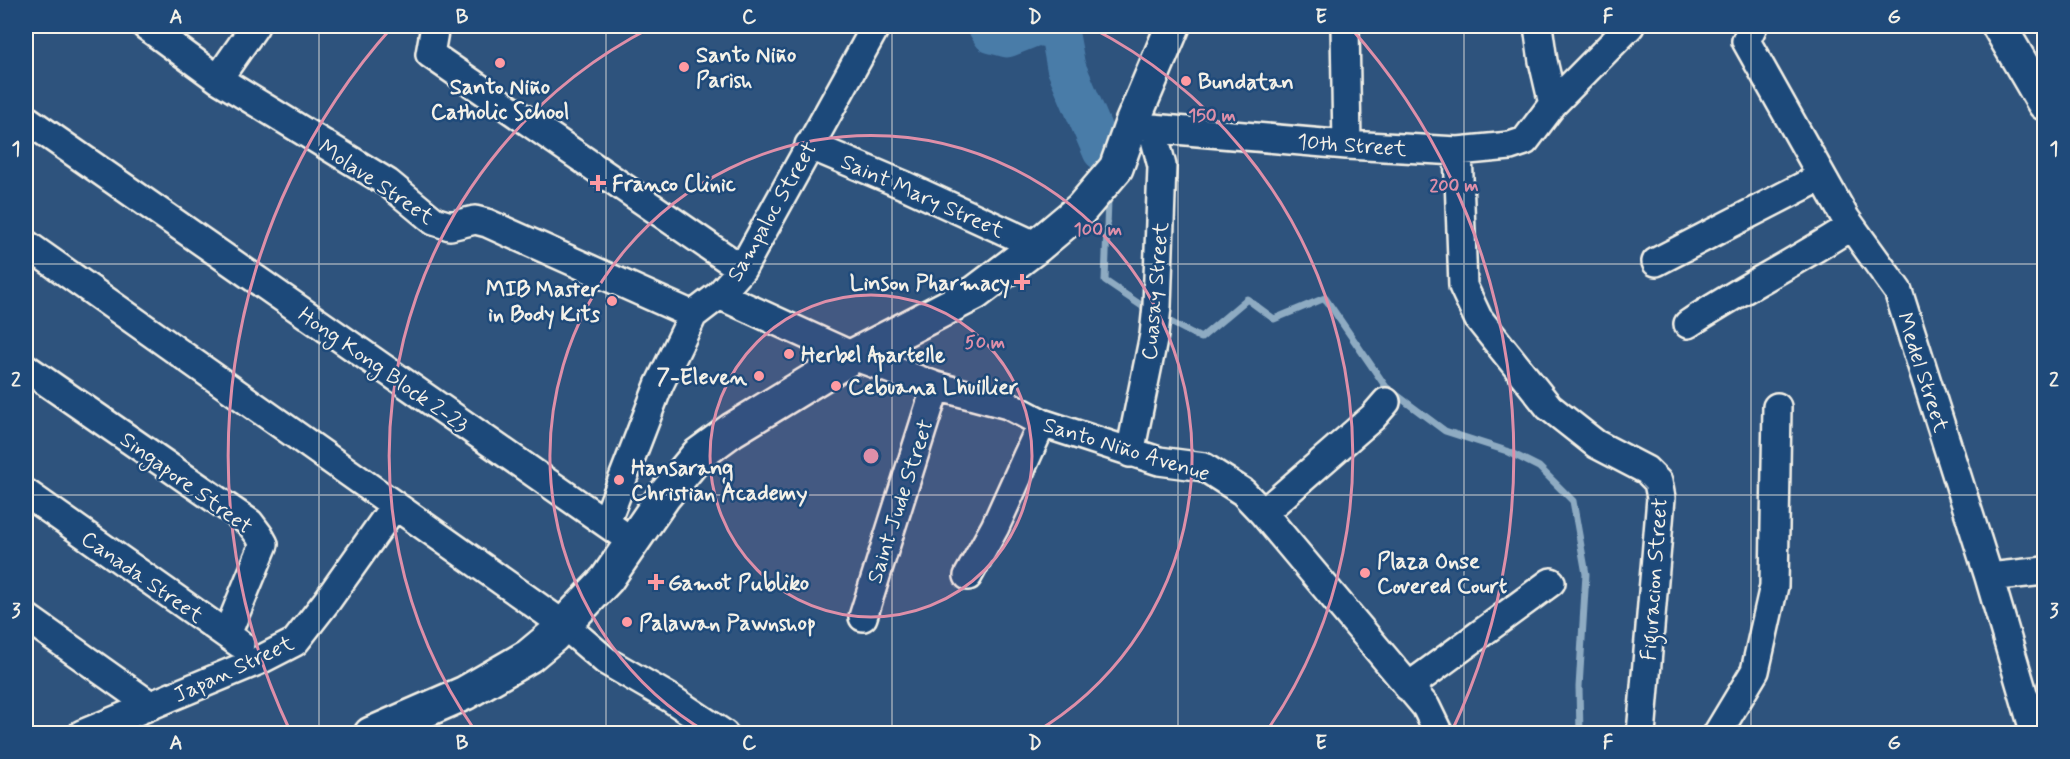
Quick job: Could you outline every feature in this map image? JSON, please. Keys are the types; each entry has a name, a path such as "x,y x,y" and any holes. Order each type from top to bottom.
{"main road":[{"path":"370,734 465,693 529,656 564,625 607,579 664,496 698,455 761,411 853,356 975,293 1081,209 1116,168 1142,125 1173,26"},
{"path":"1999,26 2044,103"}],"street":[{"name":"Molave Street","path":"147,26 218,80 388,183 434,221 450,226 475,220 487,223 693,315"},
{"path":"218,80 255,26"},
{"path":"435,26 430,54 742,269"},
{"name":"Sampaloc Street","path":"603,521 611,509 659,385 693,315 719,296 742,269 876,26"},
{"path":"1345,26 1347,144"},
{"path":"1538,26 1553,104"},
{"name":"10th Street","path":"1142,125 1347,144 1458,151 1510,147 1525,141 1553,104 1630,26"},
{"name":"Medel Street","path":"1750,33 1821,177 1851,226 1898,291 1989,578 2035,734"},
{"name":"Hong Kong Block 2-23","path":"26,118 633,542"},
{"name":"Cuasay Street","path":"1130,453 1154,335 1157,306 1161,166 1142,125"},
{"name":"Saint Mary Street","path":"809,145 906,186 1037,246"},
{"name":"Figuracion Street","path":"1458,151 1462,286 1478,318 1549,407 1596,444 1646,470 1658,482 1661,498 1641,734"},
{"path":"1656,262 1821,177"},
{"path":"1688,324 1722,302 1820,247 1851,226"},
{"path":"26,244 564,625 606,661 670,698 723,734"},
{"name":"Santo Niño Avenue","path":"719,296 853,356 936,386 1008,405 1042,423 1130,453 1158,461 1204,467 1243,492 1263,513 1426,707 1439,734"},
{"name":"Singapore Street","path":"26,368 250,523 264,544 227,634"},
{"name":"Saint Jude Street","path":"863,617 936,386"},
{"path":"1263,513 1373,417 1386,402"},
{"path":"1717,734 1755,671 1774,586 1777,407"},
{"path":"968,576 990,538 1042,423"},
{"name":"Canada Street","path":"26,493 227,634 260,660"},
{"name":"Japan Street","path":"82,734 260,660 295,642 395,505"},
{"path":"1989,578 2044,571"},
{"path":"1408,687 1551,582"},
{"path":"26,617 150,705"}],"waterway":[{"path":"987,26 992,34 1007,38 1037,26 1059,30 1066,67 1102,151"},
{"path":"1108,200 1105,281 1151,312"},
{"path":"1161,317 1201,338 1247,299 1274,319 1325,298 1386,387 1445,431 1507,451 1539,467 1573,501 1586,574 1579,687 1580,734"}],"place":[{"name":"Santo Niño Catholic School","path":"500,63"},
{"name":"Santo Niño Parish","path":"684,67"},
{"name":"Bundatan","path":"1186,81"},
{"name":"Franco Clinic","path":"598,183"},
{"name":"Linson Pharmacy","path":"1022,282"},
{"name":"MIB Master in Body Kits","path":"612,301"},
{"name":"Herbel Apartelle","path":"789,354"},
{"name":"7-Eleven","path":"759,376"},
{"name":"Cebuana Lhuillier","path":"836,386"},
{"name":"Hansarang Christian Academy","path":"619,480"},
{"name":"Plaza Onse Covered Court","path":"1365,573"},
{"name":"Gamot Publiko","path":"656,582"},
{"name":"Palawan Pawnshop","path":"627,622"}]}
